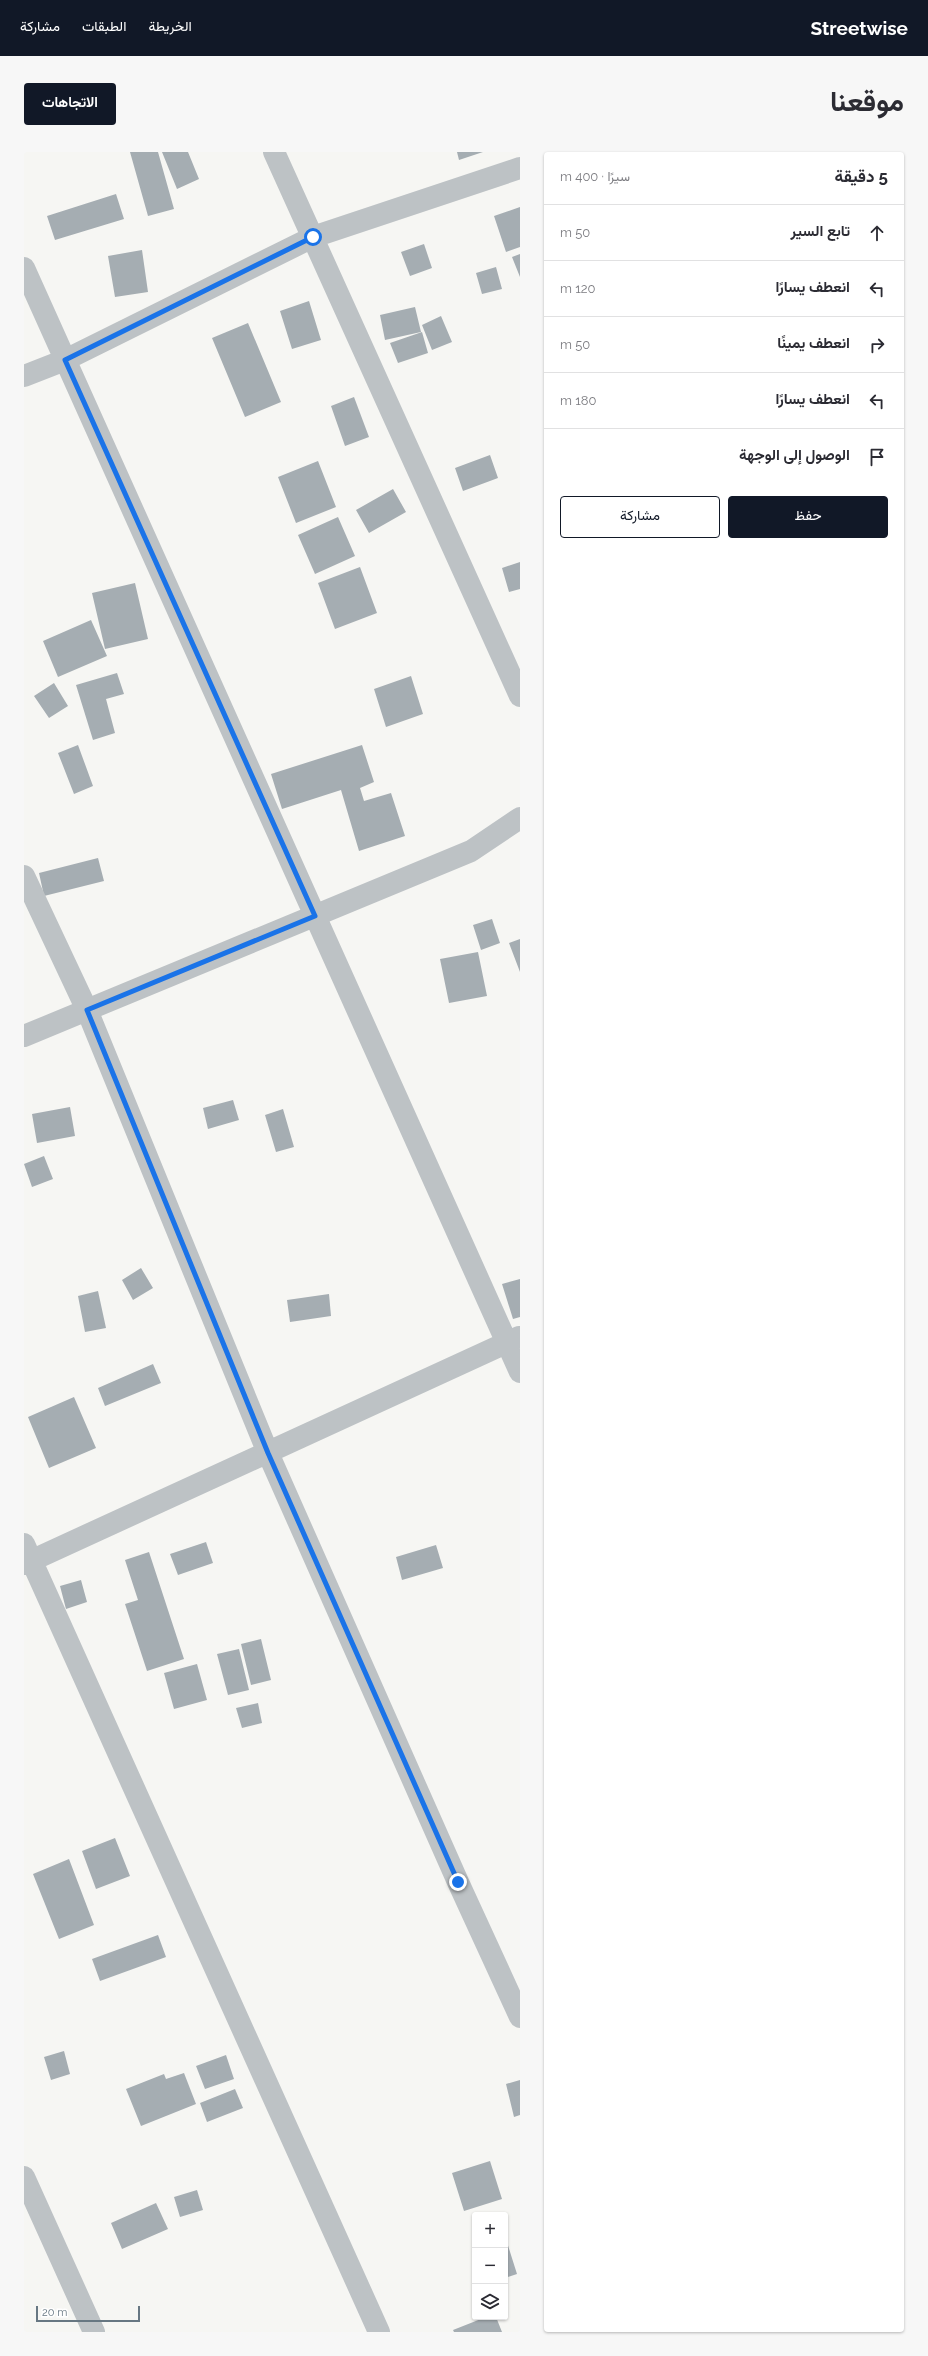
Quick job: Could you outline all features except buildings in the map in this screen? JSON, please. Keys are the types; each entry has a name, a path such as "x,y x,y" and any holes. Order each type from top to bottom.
{"street":[{"path":"274,152 520,696"},
{"path":"24,376 65,360 313,237 520,168"},
{"path":"24,268 315,916 513,1340 520,1372"},
{"path":"24,1036 471,851 520,818"},
{"path":"24,876 87,1010 268,1453 458,1882 520,2017"},
{"path":"379,2332 26,1556 268,1453 513,1340"},
{"path":"24,2178 94,2332"}],"route":[{"path":"313,237 65,360 315,916 87,1010 268,1453 458,1882"}]}
